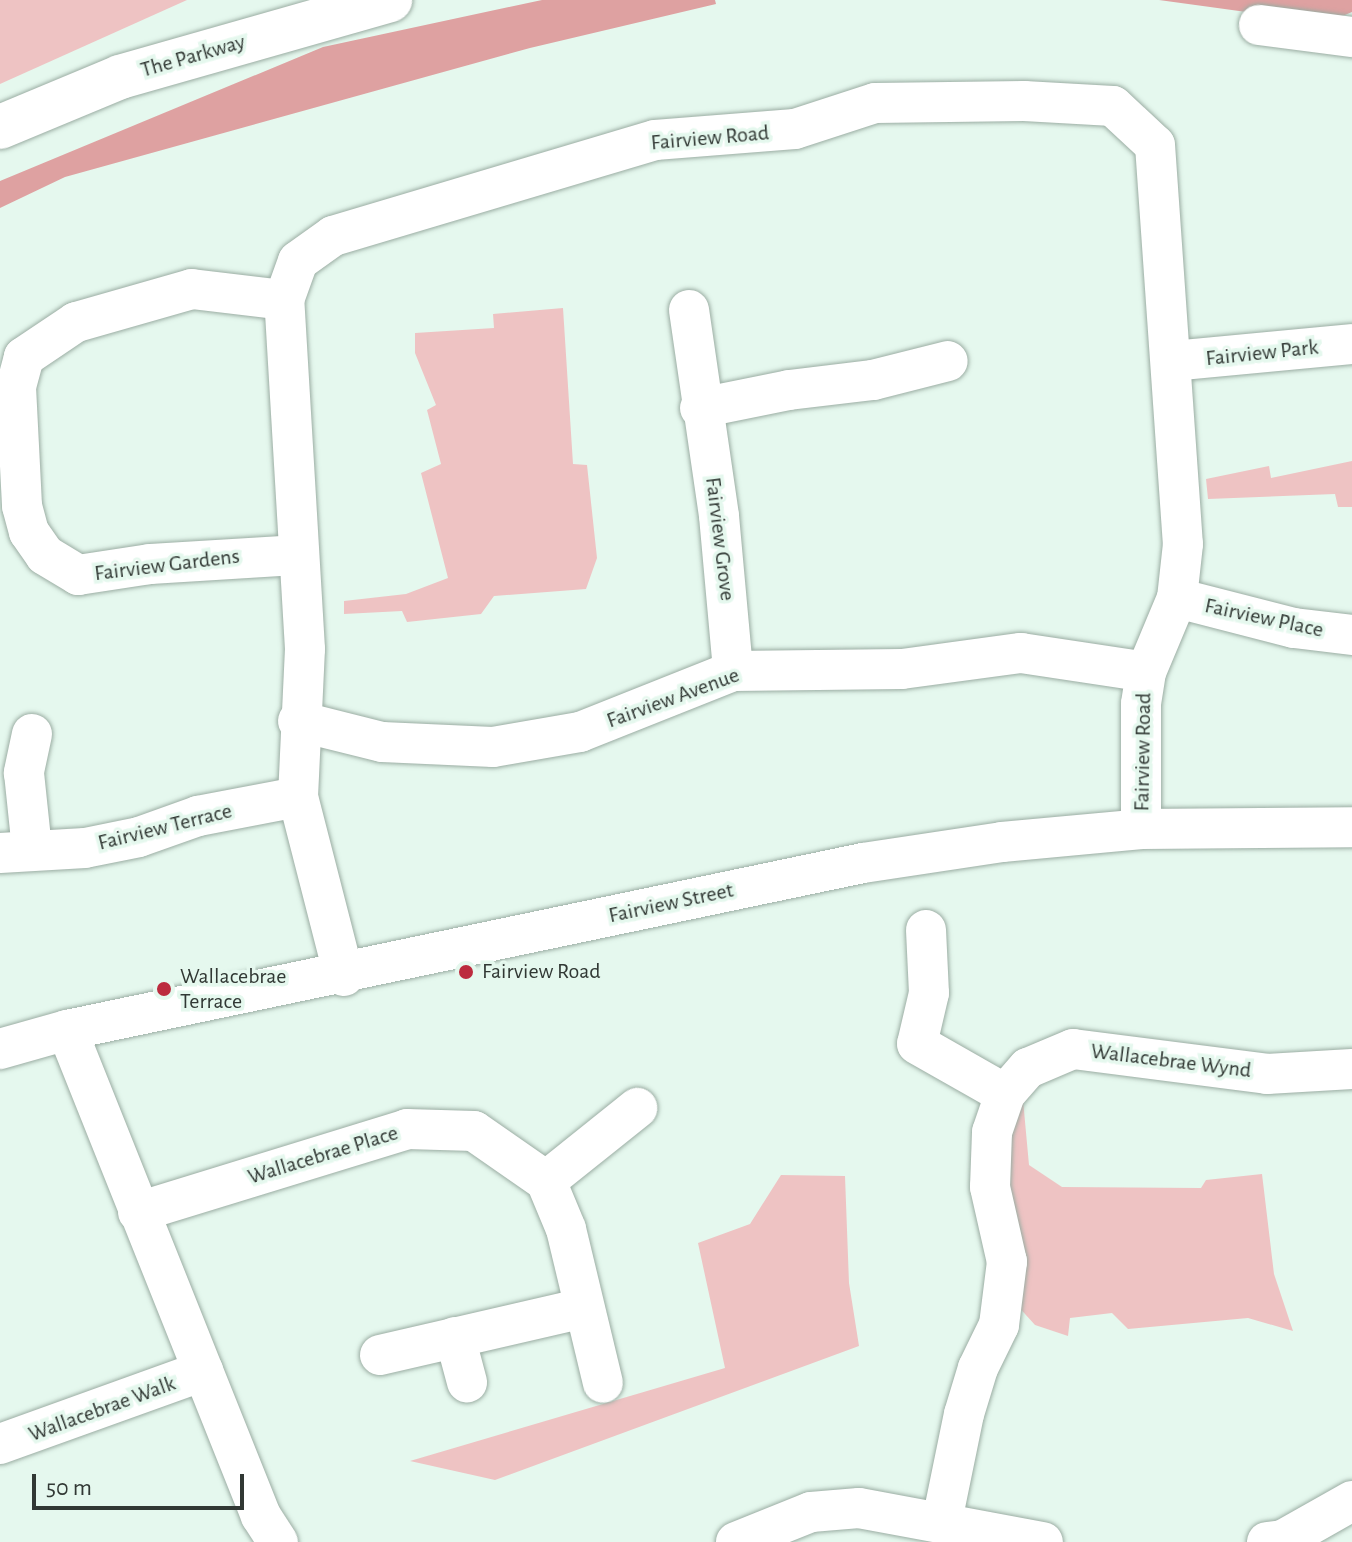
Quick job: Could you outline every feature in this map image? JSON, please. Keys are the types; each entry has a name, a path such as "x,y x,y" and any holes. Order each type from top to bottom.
{"main road":[{"name":"The Parkway","path":"0,127 120,77 390,0"}],"street":[{"path":"1259,25 1352,37"},
{"name":"Fairview Road","path":"344,976 298,797 298,721 305,649 296,555 284,300 298,261 333,236 655,140 795,129 875,103 1024,101 1113,106 1155,145 1183,544 1177,598 1146,672 1141,704 1141,829"},
{"name":"Fairview Gardens","path":"284,300 192,289 76,322 24,357 16,387 22,506 29,532 45,555 78,575 150,564 296,555"},
{"name":"Fairview Grove","path":"689,310 700,408 719,516 733,671"},
{"name":"Fairview Park","path":"1172,361 1352,344"},
{"path":"700,408 789,390 873,380 948,361"},
{"name":"Fairview Place","path":"1177,598 1294,628 1352,635"},
{"name":"Fairview Avenue","path":"298,721 382,742 493,747 580,732 733,671 902,669 1021,653 1146,672"},
{"name":"Fairview Terrace","path":"32,734 24,773 16,851 98,845 198,816 298,797"},
{"name":"Fairview Street","path":"0,1049 67,1030 344,976 863,863 1002,842 1141,829 1352,827"},
{"path":"926,930 929,993 917,1044 1005,1094"},
{"path":"67,1030 261,1516 278,1542"},
{"name":"Wallacebrae Wynd","path":"942,1521 969,1399 999,1325 1007,1262 988,1158 1005,1094 1028,1068 1073,1049 1267,1074 1352,1069"},
{"path":"603,1383 566,1229 546,1181 637,1108"},
{"name":"Wallacebrae Place","path":"138,1212 407,1129 474,1131 546,1181"},
{"path":"380,1355 583,1308"},
{"path":"455,1337 467,1382"},
{"name":"Wallacebrae Walk","path":"0,1444 203,1371"},
{"path":"1278,1541 1352,1501"},
{"path":"736,1542 811,1512 859,1508 1043,1542"}],"shaded area":[{"path":"0,0 187,0 0,84"},
{"path":"542,0 715,0 716,4 530,48 65,177 0,208 0,181 323,47"},
{"path":"1159,0 1352,0 1352,12 1326,23"},
{"path":"563,308 573,464 587,465 597,558 586,589 494,596 481,614 407,622 402,611 344,614 344,601 406,594 448,578 421,473 441,464 427,410 436,405 415,353 415,333 494,328 493,314"},
{"path":"1352,461 1352,507 1338,507 1335,494 1208,499 1206,479 1269,466 1271,478"},
{"path":"1023,1100 1029,1165 1062,1187 1201,1188 1206,1180 1262,1174 1274,1274 1293,1331 1248,1318 1128,1329 1112,1313 1070,1318 1068,1336 1035,1325 1016,1304 999,1146"},
{"path":"781,1175 845,1176 849,1283 859,1346 495,1480 410,1461 725,1368 698,1243 750,1224"}],"place":[{"name":"Fairview Road","path":"466,972"},
{"name":"Wallacebrae Terrace","path":"164,989"}]}
